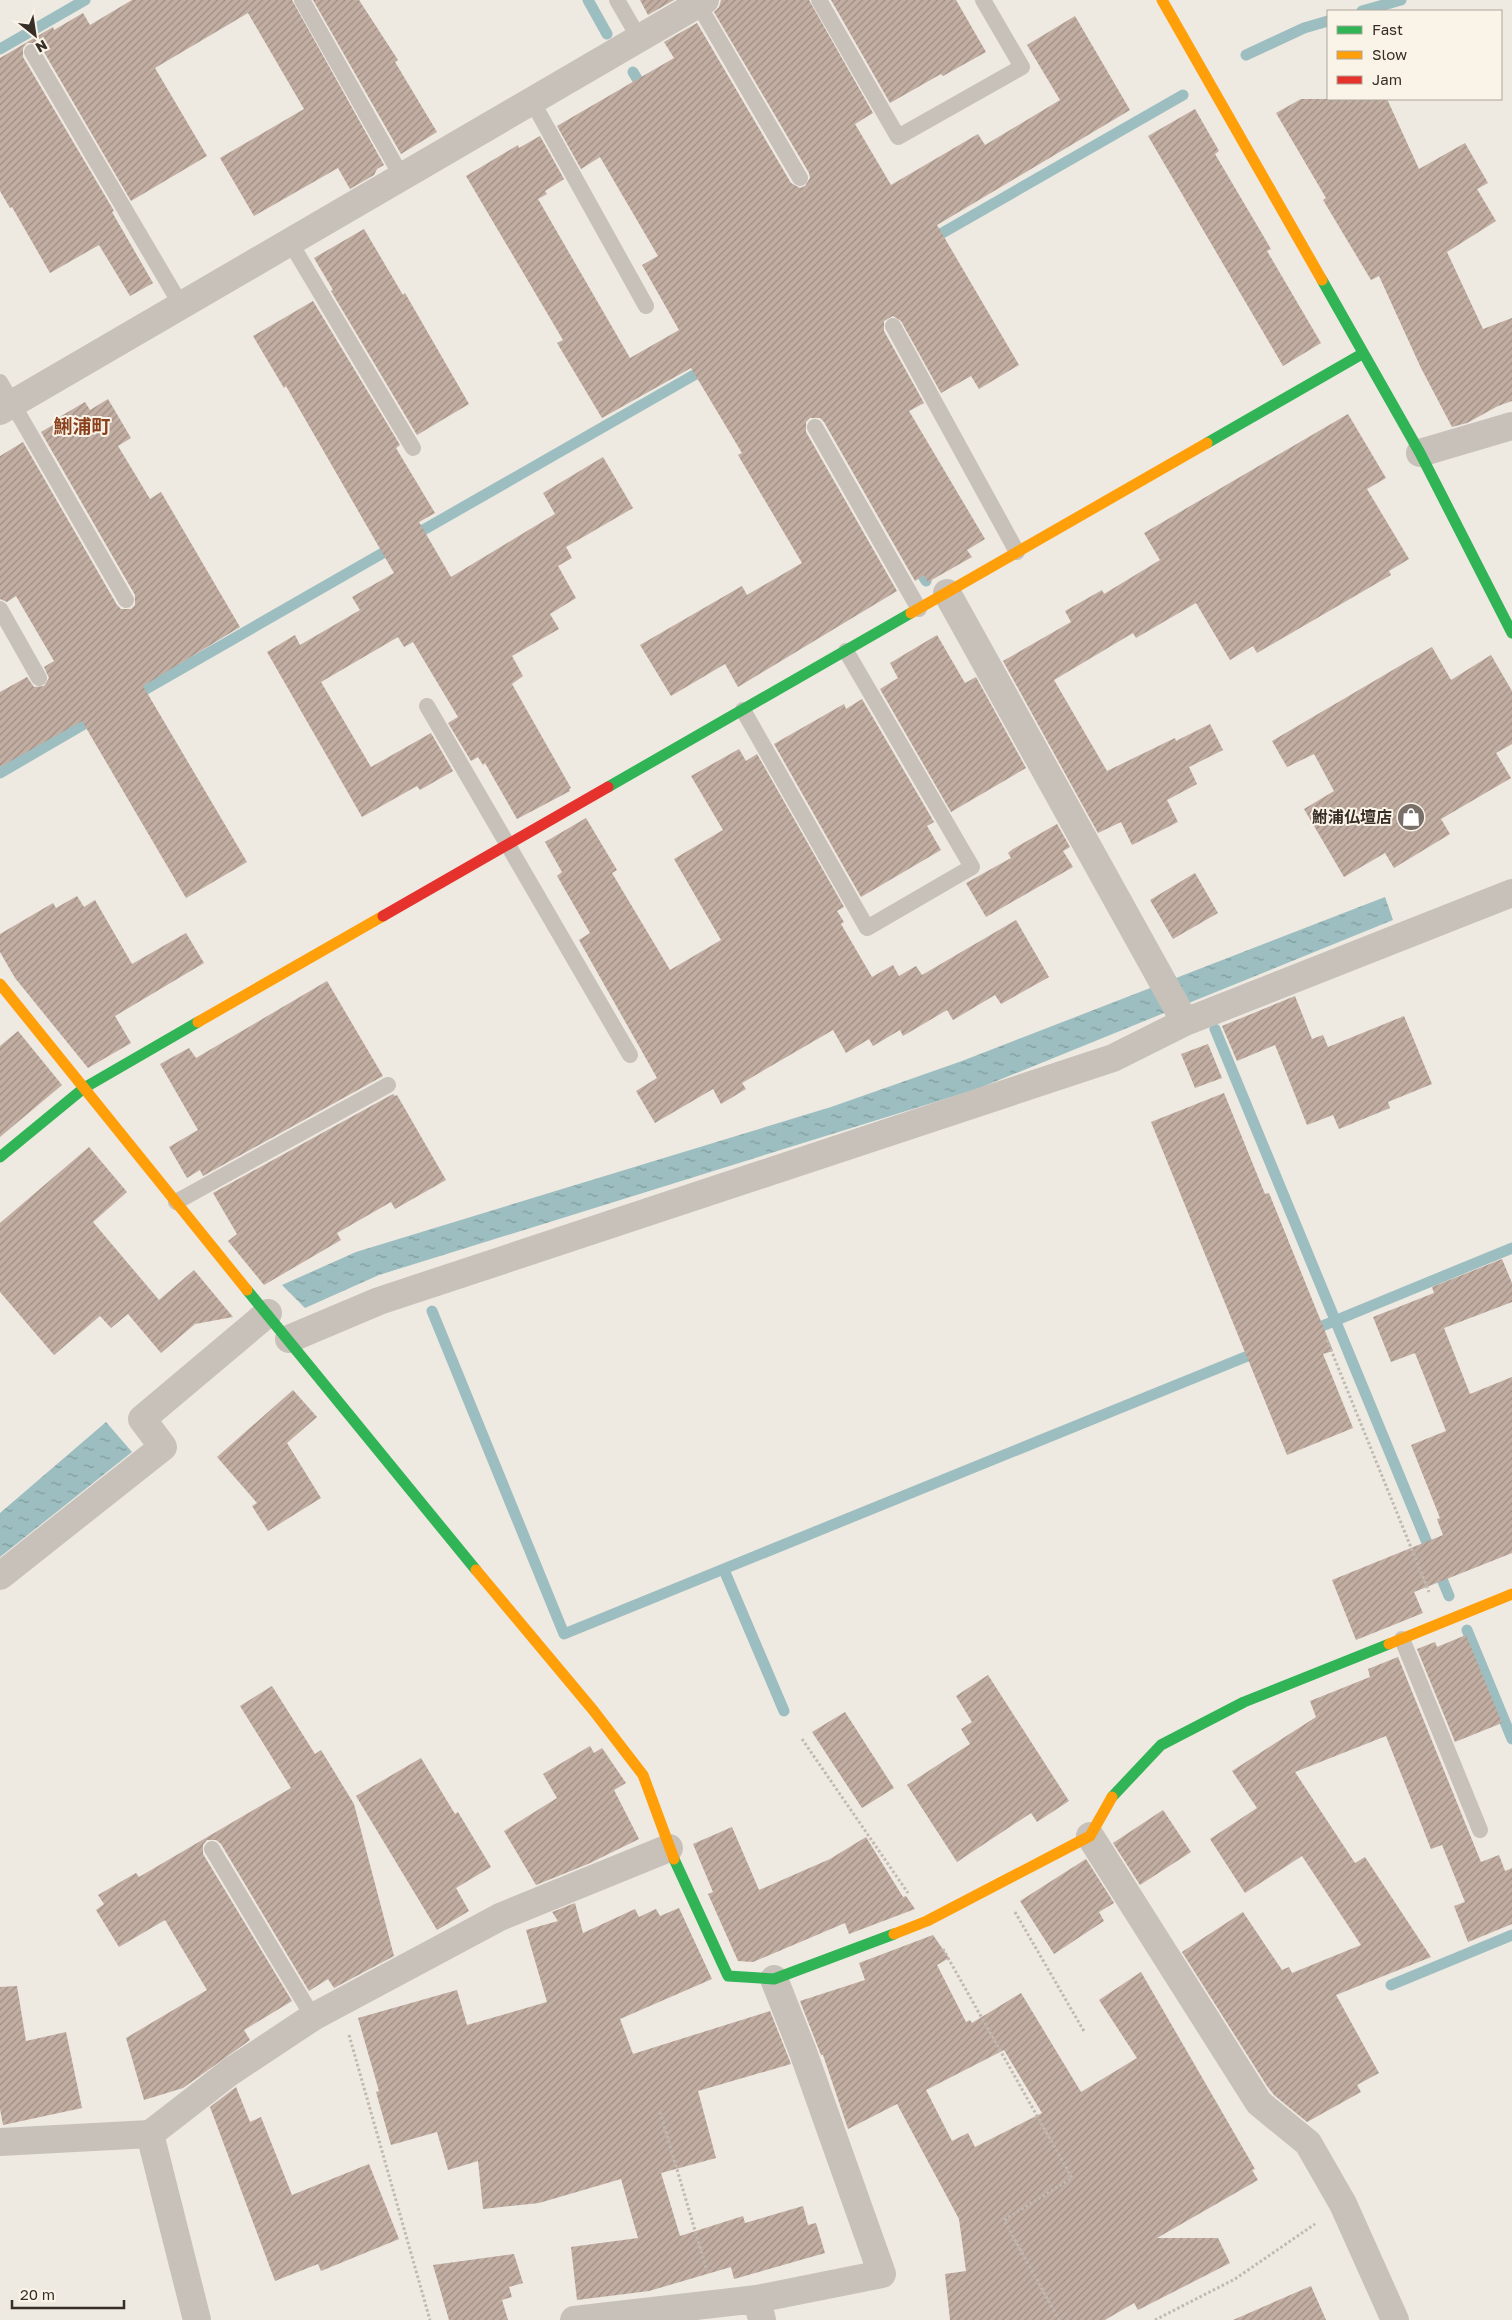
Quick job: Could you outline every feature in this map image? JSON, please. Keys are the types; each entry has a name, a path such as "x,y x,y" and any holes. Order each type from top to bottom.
{"street":[{"path":"1162,0 1420,453 1512,633"},
{"path":"4,399 181,305 702,2"},
{"path":"0,1157 84,1088 1362,354"},
{"path":"1420,453 1512,426"},
{"path":"947,592 1182,1017"},
{"path":"289,1339 379,1301 1113,1058 1182,1017 1512,893"},
{"path":"0,984 471,1565 593,1710 643,1775 669,1848 728,1976 774,1979 927,1921 1090,1836 1115,1792 1161,1745 1244,1702 1402,1640 1512,1594"},
{"path":"0,1576 163,1447 142,1419 268,1313"},
{"path":"1090,1836 1260,2102 1308,2143 1343,2204 1395,2320"},
{"path":"0,2142 150,2134 230,2072 312,2017 500,1916 669,1848"},
{"path":"574,2320 716,2303 759,2309 882,2274 803,2052 774,1979"},
{"path":"150,2134 196,2320"}],"lane":[{"path":"302,0 402,176"},
{"path":"617,0 639,38"},
{"path":"819,0 898,137 1022,67 983,0"},
{"path":"702,2 800,178"},
{"path":"32,52 181,305"},
{"path":"532,101 646,306"},
{"path":"290,242 413,448"},
{"path":"892,326 1017,552"},
{"path":"4,399 126,600"},
{"path":"815,427 919,609"},
{"path":"0,609 40,678"},
{"path":"743,710 867,928 972,867 846,651"},
{"path":"427,706 630,1055"},
{"path":"176,1202 388,1085"},
{"path":"1402,1640 1480,1830"},
{"path":"212,1849 312,2017"}],"path":[{"path":"1327,1340 1442,1623"},
{"path":"802,1740 927,1921 1072,2178 1004,2220 1059,2320"},
{"path":"998,1883 1084,2033"},
{"path":"340,2003 430,2320"},
{"path":"660,2112 716,2303"},
{"path":"1155,2320 1235,2279 1343,2204"}],"water":[{"path":"1385,897 1393,920 977,1089 379,1275 305,1308 282,1285 356,1252 831,1107 962,1061"},
{"path":"106,1422 132,1452 0,1557 0,1513"}],"building":[{"path":"132,0 292,0 384,165 377,169 374,175 350,189 338,168 254,216 220,158 304,109 248,13 155,68 207,156 131,201 41,47 36,43 27,43 23,48 23,57 114,211 112,212 153,283 130,296 99,245 50,273 12,207 10,208 0,191 0,58 53,27 54,30 83,13 90,25"},
{"path":"313,0 359,0 398,60 395,62 437,132 401,154"},
{"path":"640,0 674,0 648,15"},
{"path":"721,0 809,0 873,113 855,124 891,185 978,134 985,145 1060,100 1027,45 1075,16 1130,110 937,225 1019,365 979,389 971,376 941,393 901,321 893,316 884,321 884,331 924,403 909,411 985,539 967,550 972,557 928,582 924,575 915,581 824,422 820,418 810,418 806,422 806,432 897,591 738,687 725,664 671,696 640,645 742,586 747,595 802,563 738,455 742,453 691,368 602,418 557,343 563,340 466,176 518,145 519,148 540,136 564,179 545,191 547,194 538,199 630,358 679,330 642,265 658,256 600,157 581,169 557,126 674,58 664,42 697,23 791,183 800,188 805,186 810,178 809,173 714,12 719,7"},
{"path":"831,0 956,0 986,52 943,76 941,74 890,103"},
{"path":"1301,99 1387,100 1419,169 1465,143 1488,183 1477,189 1496,221 1447,252 1483,329 1512,318 1512,401 1498,406 1467,423 1452,427 1421,368 1379,276 1371,280 1323,200 1326,198 1276,113"},
{"path":"1195,109 1219,151 1215,154 1271,249 1267,251 1321,343 1283,366 1148,136"},
{"path":"364,229 403,295 405,293 469,404 417,435 331,291 333,290 314,258"},
{"path":"313,301 400,445 396,448 435,513 419,522 451,577 555,514 543,493 603,457 633,508 566,547 572,558 558,566 576,598 550,614 559,629 512,656 523,676 512,684 571,788 569,789 570,791 517,819 485,763 483,765 478,757 471,761 448,723 458,717 413,642 404,647 398,637 321,682 371,767 431,733 453,771 420,790 417,786 362,817 267,652 295,635 300,645 360,610 352,597 394,573 286,386 284,388 253,336"},
{"path":"108,399 131,438 118,446 150,499 161,492 240,627 143,686 247,862 186,898 82,721 0,767 0,692 27,677 34,687 44,686 49,678 44,667 54,661 16,596 7,602 0,599 0,456 23,442 117,605 121,609 131,609 135,605 135,595 41,432 58,422 56,419 85,402 90,410"},
{"path":"1348,414 1386,478 1367,489 1409,559 1389,571 1391,575 1257,653 1253,646 1230,660 1196,603 1136,638 1133,633 1054,680 1107,771 1175,738 1176,741 1210,724 1223,750 1189,767 1197,784 1167,800 1178,822 1132,845 1121,822 1098,833 1003,661 1071,622 1065,611 1102,590 1104,594 1160,560 1144,533"},
{"path":"937,635 965,683 976,677 1026,768 951,812 880,689 898,678 890,663"},
{"path":"1432,647 1451,680 1491,655 1512,691 1512,744 1496,753 1511,778 1441,819 1450,834 1394,868 1385,853 1344,877 1304,809 1334,791 1314,754 1287,767 1272,741"},
{"path":"862,699 934,822 927,826 941,850 861,897 774,744 844,704 846,709"},
{"path":"739,749 746,761 757,754 844,907 837,911 844,922 841,924 872,977 893,965 899,976 916,966 922,975 1016,920 1049,977 1001,1004 995,995 953,1020 947,1010 903,1036 900,1030 873,1046 869,1039 846,1053 833,1030 742,1083 746,1089 721,1104 713,1089 655,1123 636,1091 657,1078 579,940 590,933 557,876 562,872 545,842 586,818 617,870 612,873 670,970 721,940 674,859 723,830 691,776"},
{"path":"1057,824 1070,847 1063,851 1073,867 986,917 966,883 1011,858 1008,853 1013,849"},
{"path":"1195,873 1218,913 1173,939 1150,900"},
{"path":"77,896 84,907 95,900 132,964 186,933 204,963 115,1016 131,1043 88,1068 15,978 0,952 0,934 53,903 56,908"},
{"path":"327,981 383,1076 203,1176 200,1170 187,1178 169,1147 198,1130 160,1064 189,1048 196,1058"},
{"path":"1295,996 1312,1039 1323,1035 1328,1047 1404,1016 1432,1084 1388,1102 1390,1108 1339,1129 1333,1115 1307,1125 1275,1045 1237,1061 1222,1026"},
{"path":"18,1031 62,1085 0,1137 0,1046"},
{"path":"1208,1044 1222,1078 1195,1088 1181,1054"},
{"path":"1224,1093 1265,1194 1269,1193 1333,1351 1323,1354 1353,1428 1287,1455 1151,1122"},
{"path":"393,1094 397,1095 446,1180 395,1209 391,1202 337,1233 341,1240 264,1285 228,1241 237,1234 213,1193"},
{"path":"89,1147 127,1192 93,1222 159,1300 194,1270 233,1317 195,1324 161,1353 128,1314 111,1328 100,1316 54,1355 0,1292 0,1223"},
{"path":"1502,1259 1512,1283 1512,1302 1444,1328 1470,1394 1512,1377 1512,1553 1414,1592 1423,1613 1356,1640 1332,1580 1443,1535 1437,1519 1440,1518 1411,1445 1446,1431 1415,1353 1391,1362 1373,1317 1434,1293 1432,1287"},
{"path":"293,1390 317,1417 287,1443 321,1498 268,1531 252,1506 257,1503 217,1457"},
{"path":"1466,1635 1502,1723 1455,1742 1417,1649 1435,1642 1437,1647"},
{"path":"1398,1657 1481,1862 1499,1855 1505,1871 1512,1868 1512,1924 1468,1942 1454,1906 1465,1902 1442,1845 1431,1849 1386,1736 1295,1772 1355,1863 1365,1857 1431,1957 1336,1995 1379,2073 1357,2085 1361,2092 1307,2122 1274,2095 1267,2086 1182,1952 1243,1912 1282,1970 1289,1967 1292,1973 1361,1945 1302,1856 1245,1893 1210,1839 1257,1808 1232,1771 1316,1717 1310,1701 1370,1677 1368,1669"},
{"path":"988,1675 1069,1801 1037,1822 1031,1813 957,1862 907,1785 970,1744 961,1729 972,1722 956,1696"},
{"path":"272,1686 315,1754 321,1750 354,1804 394,1956 334,1988 328,1979 309,1991 221,1844 216,1840 207,1840 203,1845 203,1854 292,2001 244,2030 250,2040 183,2088 144,2100 126,2038 207,1990 165,1920 119,1947 96,1910 104,1904 98,1895 136,1873 139,1877 291,1788 240,1706"},
{"path":"845,1712 894,1788 862,1808 812,1732"},
{"path":"590,1746 594,1753 602,1748 626,1783 614,1790 639,1839 588,1864 536,1885 504,1831 557,1798 543,1774"},
{"path":"421,1758 455,1814 458,1812 491,1867 456,1888 469,1911 437,1930 356,1796"},
{"path":"1163,1810 1191,1852 1140,1885 1113,1843"},
{"path":"732,1827 759,1890 830,1859 866,1837 903,1897 906,1896 915,1909 849,1934 845,1923 753,1962 738,1961 708,1894 713,1892 693,1844"},
{"path":"1086,1859 1114,1903 1099,1912 1104,1921 1054,1954 1020,1901"},
{"path":"575,1903 583,1933 635,1909 639,1917 656,1909 660,1916 679,1908 712,1979 620,2019 633,2054 770,2011 791,2064 698,2091 716,2158 661,2173 680,2236 743,2216 745,2223 803,2206 808,2225 816,2223 825,2253 734,2279 731,2267 649,2291 577,2300 571,2247 638,2238 621,2179 539,2203 483,2209 478,2161 448,2170 437,2132 391,2145 376,2092 379,2091 358,2018 457,1990 467,2025 547,2002 526,1930 558,1921 552,1912"},
{"path":"933,1935 949,1958 937,1965 966,2022 970,2020 972,2023 1021,1993 1081,2092 1137,2058 1099,2000 1141,1972 1255,2169 1252,2170 1258,2180 1157,2238 1218,2238 1230,2263 1138,2310 1134,2303 1105,2320 950,2320 945,2274 966,2271 959,2219 897,2104 848,2129 823,2055 821,2055 800,2001 865,1980 859,1963","holes":["1004,2050 1042,2113 975,2147 968,2133 952,2141 926,2090"]},
{"path":"17,1986 26,2041 66,2032 82,2108 3,2125 0,2109 0,1987"},
{"path":"236,2087 250,2122 261,2117 292,2195 369,2164 399,2239 321,2271 318,2264 275,2281 210,2107"},
{"path":"514,2254 523,2283 509,2287 512,2297 502,2300 508,2320 449,2320 433,2265"},
{"path":"1311,2286 1326,2320 1233,2320"}],"waterway":[{"path":"0,49 85,0"},
{"path":"588,0 607,34"},
{"path":"1366,10 1401,0"},
{"path":"1246,55 1304,28 1327,21"},
{"path":"633,72 645,92"},
{"path":"930,240 1183,95"},
{"path":"411,537 708,367"},
{"path":"132,697 395,546"},
{"path":"915,563 926,581"},
{"path":"0,773 96,717"},
{"path":"1215,1029 1449,1596"},
{"path":"1310,1331 1512,1248"},
{"path":"432,1311 564,1634 1260,1351"},
{"path":"724,1570 784,1711"},
{"path":"1467,1630 1512,1739"},
{"path":"1391,1985 1512,1935"}],"traffic: fast":[{"path":"1322,280 1420,453 1512,633"},
{"path":"1207,443 1362,354"},
{"path":"608,787 911,613"},
{"path":"0,1157 84,1088 198,1022"},
{"path":"247,1290 476,1570"},
{"path":"1112,1797 1161,1745 1244,1702 1389,1644"},
{"path":"674,1859 728,1976 774,1979 894,1934"}],"traffic: slow":[{"path":"1162,0 1322,280"},
{"path":"911,613 1207,443"},
{"path":"198,1022 383,916"},
{"path":"0,984 247,1290"},
{"path":"476,1570 593,1710 643,1775 674,1859"},
{"path":"1389,1644 1512,1594"},
{"path":"894,1934 927,1921 1090,1836 1112,1797"}],"traffic: jam":[{"path":"383,916 608,787"}],"place":[{"name":"鮒浦仏壇店","path":"1411,817"}],"district":[{"name":"鯏浦町","path":"82,426"}]}
